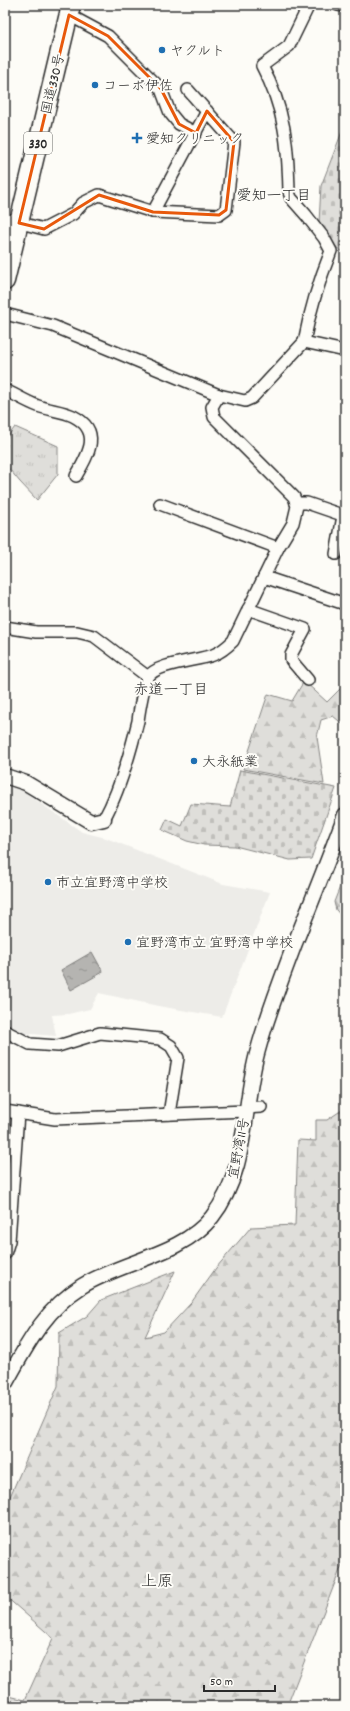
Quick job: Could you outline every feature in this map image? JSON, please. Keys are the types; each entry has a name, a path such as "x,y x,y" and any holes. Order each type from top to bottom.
{"highway":[{"name":"国道330号","path":"5,280 12,221 70,10"}],"street":[{"path":"5,314 53,326 219,395 245,402 252,398 304,342 309,312 331,251 324,238 291,198 289,192 288,152 285,127 270,82 262,66 289,46 309,5"},
{"path":"338,5 345,6"},
{"path":"70,10 108,36 162,89 170,113 179,124 196,133"},
{"path":"12,221 44,230 73,214 83,203 99,196 153,212 219,216 226,210 234,142 188,90"},
{"path":"153,212 207,111"},
{"path":"304,342 345,351"},
{"path":"5,390 37,406 73,416 83,424 89,432 91,440 89,454 76,476"},
{"path":"5,776 26,783 91,822 104,819 125,765 137,724 148,677 157,669 212,655 223,650 233,641 278,548 293,523 297,506 294,497 214,417 212,407 219,395"},
{"path":"296,503 307,503 344,516 336,554"},
{"path":"160,504 278,548"},
{"path":"264,578 345,604"},
{"path":"248,609 305,629 291,655 291,660 308,680"},
{"path":"5,627 36,632 77,632 94,636 148,677"},
{"name":"宜野湾11号","path":"5,1384 36,1330 55,1307 70,1294 83,1285 111,1271 180,1243 204,1226 224,1199 232,1183 241,1145 257,1051 268,1016 345,815"},
{"path":"5,1031 30,1044 58,1046 100,1033 160,1039 171,1046 178,1058 169,1114"},
{"path":"5,1111 55,1119 246,1110 261,1107"},
{"path":"5,1254 9,1241 18,1113"}],"highlighted area":[{"path":"69,15 108,36 161,89 179,124 196,133 207,111 234,142 226,210 219,215 153,212 99,195 44,229 19,223"}],"shaded area":[{"name":"宜野湾市立 宜野湾中学校","path":"10,785 17,787 82,832 106,838 223,884 270,892 222,1017 158,1006 99,993 90,1009 68,1014 52,1015 56,1036 21,1033 5,1024 5,797"}],"green space":[{"path":"345,124 345,253 337,248 319,223 321,186"},
{"path":"15,427 58,446 58,474 37,500 5,464 5,440"},
{"path":"304,681 327,702 345,684 345,726 333,716 321,720 317,737 324,784 243,769 268,694 292,701"},
{"path":"240,770 336,788 311,859 290,860 235,846 204,845 187,841 162,830 167,819 182,826 191,804 230,807"},
{"path":"345,874 345,920 336,910 334,902"},
{"path":"345,1108 345,1557 287,1706 5,1706 5,1695 25,1700 53,1638 5,1596 5,1508 58,1386 59,1333 87,1316 101,1300 175,1271 145,1337 164,1332 191,1303 216,1268 251,1227 295,1225 298,1140 316,1141 316,1120 327,1120"}],"water":[{"path":"92,952 103,972 71,990 61,970"}],"place":[{"name":"ヤクルト","path":"162,50"},
{"name":"コーポ伊佐","path":"95,85"},
{"name":"愛知クリニック","path":"137,138"},
{"name":"大永紙業","path":"194,761"},
{"name":"市立宜野湾中学校","path":"48,882"},
{"name":"宜野湾市立 宜野湾中学校","path":"128,942"}],"district":[{"name":"愛知一丁目","path":"274,195"},
{"name":"赤道一丁目","path":"171,689"},
{"name":"上原","path":"157,1580"}]}
